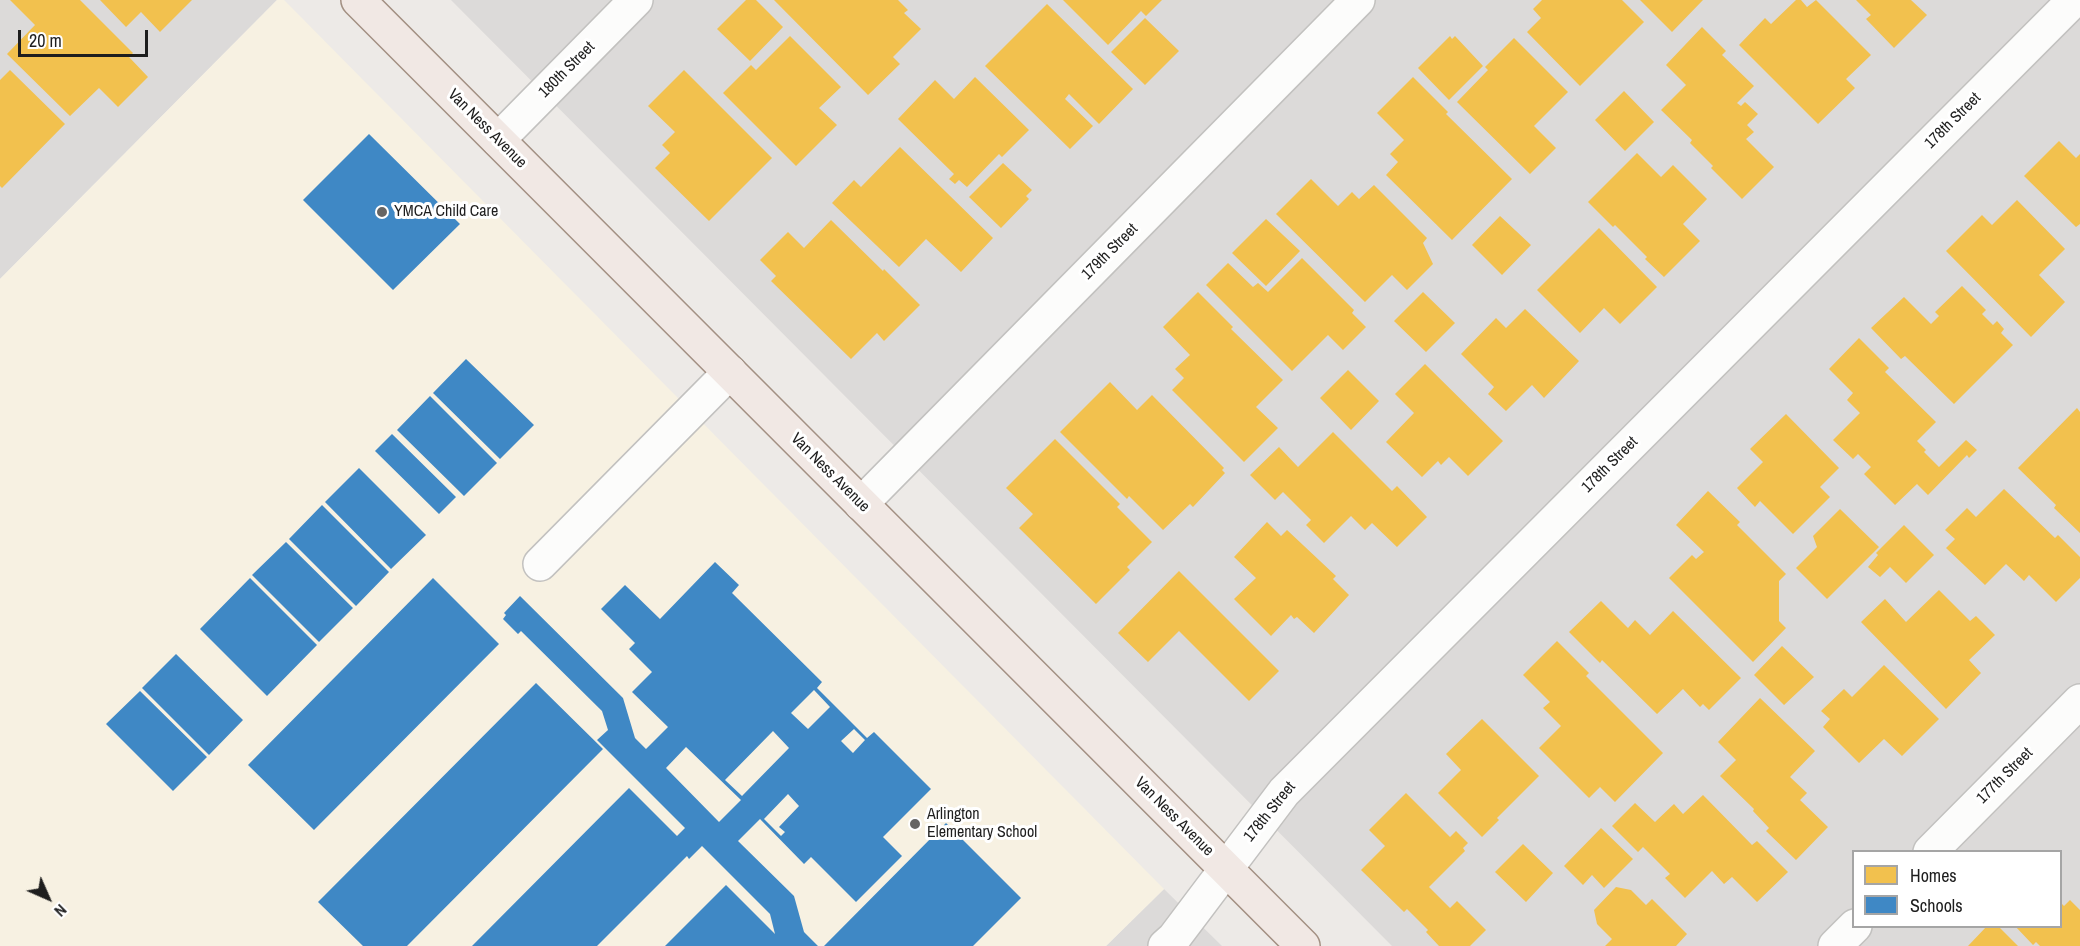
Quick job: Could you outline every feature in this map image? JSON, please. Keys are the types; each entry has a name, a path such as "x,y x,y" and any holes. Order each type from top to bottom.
{"main road":[{"name":"Van Ness Avenue","path":"358,0 1303,946"}],"street":[{"name":"180th Street","path":"498,140 636,0"},
{"name":"179th Street","path":"861,504 1358,0"},
{"name":"178th Street","path":"1166,946 1284,792 2073,0"},
{"path":"540,564 730,372"},
{"name":"177th Street","path":"1932,850 2080,701"},
{"path":"1835,946 1854,928"}],"shaded area":[{"path":"0,0 277,0 0,279"},
{"path":"277,0 284,0 1164,889 1106,946 0,946 0,279"},
{"path":"451,0 2080,0 2080,946 1392,946"},
{"path":"1164,889 1222,946 1106,946"}],"building: Homes":[{"path":"10,0 80,0 133,53 129,57 148,77 118,107 99,88 70,116 7,54 35,25"},
{"path":"100,0 192,0 160,32 141,12 126,27"},
{"path":"746,0 756,0 783,27 750,61 717,29"},
{"path":"774,0 898,0 908,10 904,13 921,29 893,57 900,64 868,95"},
{"path":"1063,0 1162,0 1146,16 1141,11 1108,45"},
{"path":"1542,0 1622,0 1644,22 1580,86 1527,32 1541,18 1533,9"},
{"path":"1640,0 1703,0 1672,32"},
{"path":"1796,0 1801,0 1807,7 1816,0 1871,55 1846,79 1855,88 1818,124 1739,45 1765,18 1771,24"},
{"path":"1856,0 1911,0 1927,15 1894,48 1866,19 1871,15"},
{"path":"1047,4 1133,89 1099,124 1069,94 1065,99 1093,126 1070,149 985,66"},
{"path":"1145,18 1179,51 1145,85 1111,52"},
{"path":"1702,27 1726,51 1722,55 1754,86 1737,103 1741,106 1745,102 1758,114 1747,125 1754,132 1746,139 1774,167 1742,199 1711,168 1713,166 1690,143 1692,140 1661,110 1686,85 1666,65"},
{"path":"790,36 841,87 819,108 837,125 796,166 723,93 751,65 756,70"},
{"path":"1450,36 1452,39 1455,36 1483,66 1449,100 1418,68"},
{"path":"1514,38 1568,92 1534,126 1556,148 1530,174 1457,102 1488,70 1485,67"},
{"path":"10,70 65,124 2,188 0,186 0,80"},
{"path":"684,70 772,158 709,221 655,168 670,153 662,145 675,132 648,106"},
{"path":"975,77 1029,130 1002,157 999,154 967,187 959,180 955,184 949,179 954,174 898,119 935,80 954,99"},
{"path":"1413,77 1448,112 1446,114 1512,179 1452,240 1386,175 1398,162 1390,154 1404,140 1377,113"},
{"path":"1624,91 1654,122 1625,151 1595,120"},
{"path":"2059,141 2076,158 2080,154 2080,224 2076,227 2024,176"},
{"path":"900,147 993,238 961,272 926,239 899,267 832,203 854,180 861,187"},
{"path":"1637,153 1661,177 1673,165 1707,199 1683,224 1700,241 1664,277 1615,225 1613,227 1588,202"},
{"path":"1003,163 1032,190 1026,196 1029,199 1001,228 969,197"},
{"path":"1311,179 1338,206 1352,192 1359,199 1374,185 1427,238 1423,243 1433,264 1407,290 1392,275 1365,302 1276,214"},
{"path":"2017,200 2065,249 2039,275 2065,302 2031,337 1946,251 1982,215 1992,225"},
{"path":"1500,216 1531,245 1502,275 1472,245"},
{"path":"1266,219 1300,251 1266,286 1232,253"},
{"path":"831,220 920,305 884,341 877,333 851,359 771,281 776,276 760,260 788,232 804,248"},
{"path":"1599,228 1657,287 1620,324 1604,308 1580,333 1537,290"},
{"path":"1302,258 1354,310 1352,313 1366,327 1343,350 1328,335 1292,371 1206,285 1228,263 1253,287 1258,283 1268,292"},
{"path":"1962,286 1986,310 1982,314 1993,325 1997,321 2004,329 2001,333 2013,345 1954,404 1905,356 1901,359 1871,328 1904,297 1931,324 1939,316 1935,312"},
{"path":"1198,292 1233,327 1231,329 1283,380 1256,407 1278,428 1244,462 1172,390 1184,378 1175,369 1190,355 1163,327"},
{"path":"1423,292 1455,323 1426,352 1394,321"},
{"path":"1525,309 1579,361 1544,398 1532,385 1506,411 1488,394 1494,387 1461,354 1496,318 1506,328"},
{"path":"1859,338 1889,368 1885,372 1936,422 1917,441 1939,467 1966,440 1977,450 1969,458 1967,455 1928,495 1917,484 1895,505 1864,474 1871,467 1858,454 1853,459 1833,440 1860,413 1847,400 1853,393 1829,369"},
{"path":"1425,364 1503,441 1468,476 1449,457 1441,465 1438,461 1422,477 1386,442 1414,413 1395,394"},
{"path":"1348,370 1379,401 1351,430 1320,398"},
{"path":"1110,382 1137,410 1152,395 1224,468 1222,470 1225,473 1193,507 1190,504 1163,530 1129,496 1127,499 1060,432"},
{"path":"2077,408 2080,412 2080,533 2054,508 2056,505 2018,468"},
{"path":"1786,414 1839,468 1820,487 1830,497 1793,534 1760,501 1755,507 1737,488 1763,462 1750,449"},
{"path":"1333,432 1392,491 1397,486 1427,517 1397,547 1372,523 1365,530 1351,516 1324,543 1306,525 1311,520 1283,492 1275,500 1250,475 1279,447 1298,467"},
{"path":"1055,439 1120,504 1117,507 1152,542 1127,567 1130,570 1096,604 1019,528 1033,514 1006,488"},
{"path":"2004,489 2055,538 2058,535 2080,557 2080,578 2056,602 2029,575 2024,581 2006,564 1985,585 1946,548 1955,539 1945,530 1967,508 1976,517"},
{"path":"1708,491 1740,522 1737,525 1786,574 1779,581 1779,621 1786,628 1753,662 1669,578 1692,555 1696,559 1704,552 1676,525"},
{"path":"1840,509 1879,547 1827,599 1796,568 1817,547 1813,536"},
{"path":"1267,522 1281,536 1287,530 1336,576 1333,579 1349,595 1314,633 1297,617 1294,619 1291,615 1271,636 1234,599 1256,578 1234,557"},
{"path":"1904,525 1934,555 1906,583 1890,567 1880,577 1868,567 1878,555 1876,553"},
{"path":"1179,571 1279,671 1249,701 1179,631 1148,662 1118,633"},
{"path":"1939,590 1970,621 1976,616 1995,635 1969,660 1981,673 1946,709 1861,622 1885,599 1906,622"},
{"path":"1601,601 1628,628 1635,620 1650,635 1673,611 1741,678 1709,710 1703,704 1700,707 1683,689 1657,714 1602,660 1600,663 1569,632"},
{"path":"1557,641 1589,673 1586,676 1663,753 1615,802 1600,787 1589,798 1539,748 1561,726 1543,708 1550,702 1523,675"},
{"path":"1782,646 1814,677 1784,705 1754,675"},
{"path":"1884,665 1939,719 1902,756 1884,739 1859,763 1823,727 1830,719 1821,711 1844,689 1852,697"},
{"path":"1760,698 1815,751 1790,777 1807,793 1800,800 1828,827 1796,860 1766,831 1769,828 1753,811 1754,809 1720,776 1736,760 1718,742"},
{"path":"1482,719 1539,776 1497,818 1499,820 1482,837 1438,793 1461,770 1446,754"},
{"path":"1406,793 1450,837 1456,831 1468,843 1463,848 1465,851 1429,887 1450,908 1457,901 1486,930 1470,946 1439,946 1426,932 1428,930 1407,909 1404,912 1361,870 1385,846 1369,830"},
{"path":"1703,795 1752,845 1757,841 1788,872 1757,902 1732,877 1724,884 1712,871 1685,898 1665,878 1670,874 1643,847 1638,852 1612,826 1635,803 1655,822 1674,804 1683,814"},
{"path":"1601,828 1633,859 1604,888 1592,875 1583,885 1564,866"},
{"path":"1523,844 1553,873 1526,902 1495,872"},
{"path":"1616,887 1631,890 1646,905 1652,899 1687,934 1676,946 1605,946 1612,939 1597,924 1594,910"},
{"path":"2070,900 2080,910 2080,946 2040,946 2036,942 2033,945 2017,928 2062,928 2062,904 2064,906"},
{"path":"1985,928 2000,928 2018,946 1968,946"}],"building: Schools":[{"name":"YMCA Child Care","path":"369,134 460,224 393,290 303,200"},
{"path":"466,359 534,425 500,459 433,393"},
{"path":"430,396 497,463 464,496 397,430"},
{"path":"392,434 456,497 439,514 375,451"},
{"path":"359,468 426,535 391,569 325,502"},
{"path":"322,505 389,572 356,606 289,539"},
{"path":"286,542 353,608 319,642 252,575"},
{"path":"715,562 739,585 732,593 822,682 817,688 867,738 874,732 931,789 883,837 902,856 856,902 811,857 804,864 760,819 738,841 794,896 804,932 818,946 665,946 726,885 775,934 770,914 702,846 689,859 687,856 597,946 472,946 629,788 677,836 685,828 597,740 608,730 602,711 521,631 518,634 503,619 506,615 504,613 520,596 623,698 635,738 646,749 668,727 632,692 652,672 629,649 635,643 601,609 625,585 660,619","holes":["814,690 830,707 808,729 791,713","854,729 865,740 853,753 841,741","773,731 789,748 742,796 725,780","686,747 741,800 719,822 666,768","788,794 799,806 779,827 785,832 781,836 764,819"]},
{"path":"250,578 317,645 267,696 200,629"},
{"path":"433,578 499,644 314,830 248,765"},
{"path":"176,654 243,720 209,755 142,688"},
{"path":"536,683 603,749 407,946 363,946 318,902"},
{"path":"140,691 207,757 173,791 106,724"},
{"path":"946,823 1021,898 973,946 824,946"}],"place":[{"name":"YMCA Child Care","path":"382,212"},
{"name":"Arlington Elementary School","path":"915,824"}]}
